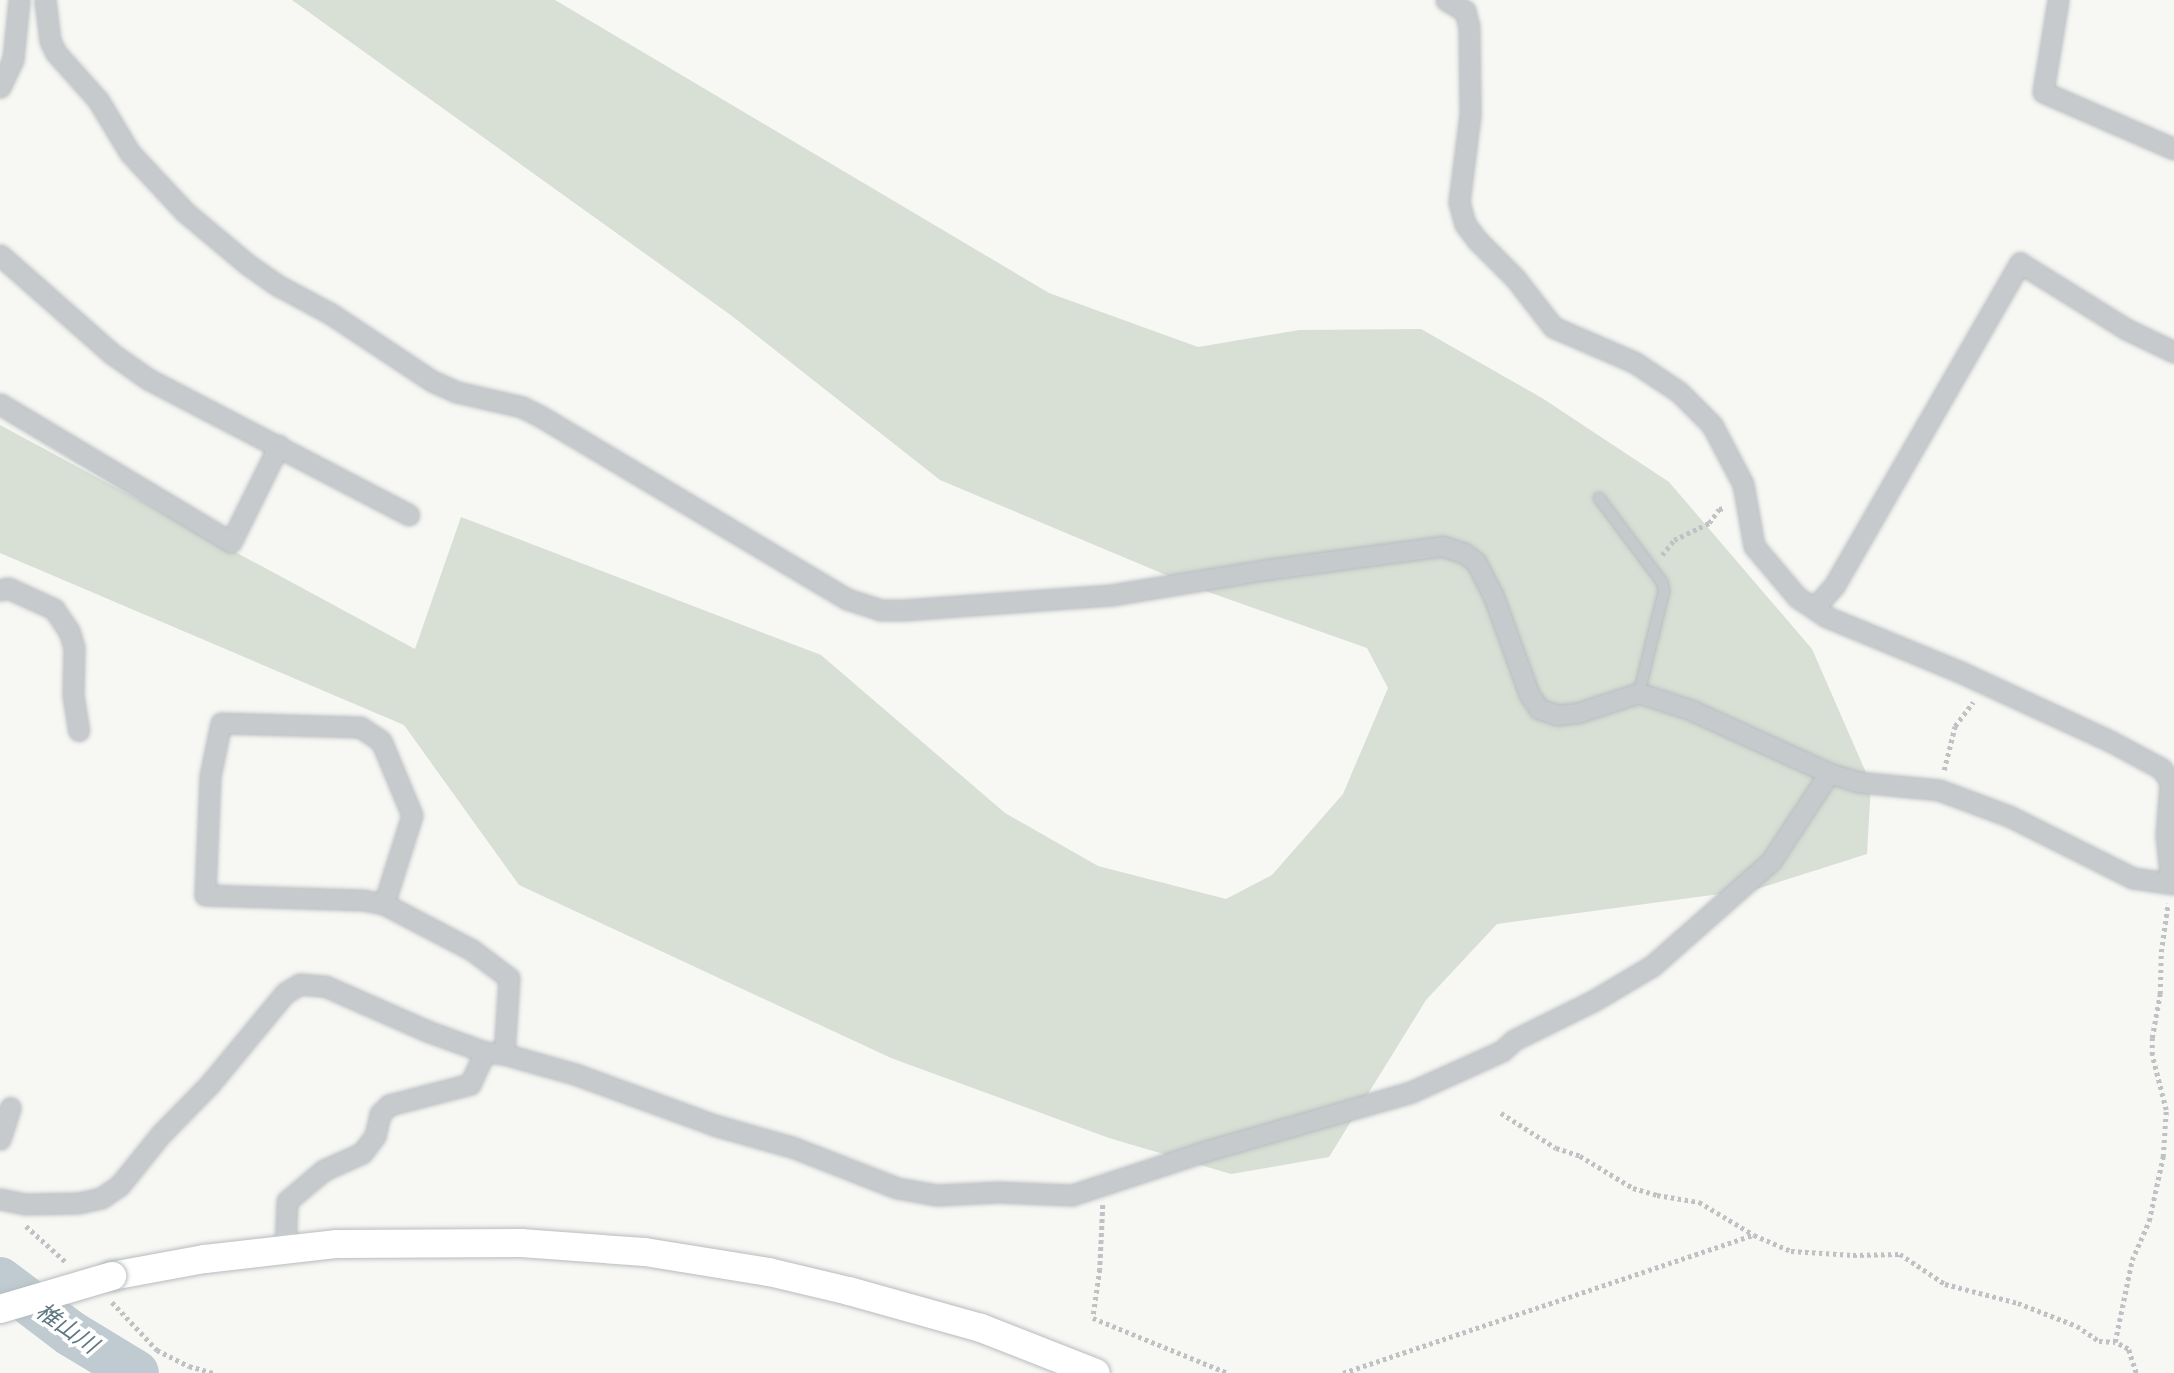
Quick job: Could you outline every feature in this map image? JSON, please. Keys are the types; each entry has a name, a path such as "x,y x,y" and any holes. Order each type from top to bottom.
{"street":[{"path":"0,87 13,59 19,0"},
{"path":"45,0 50,41 56,53 98,100 130,153 185,212 247,264 331,314 432,382 457,392 522,407 540,416 847,599 880,610 903,610 1111,595 1263,570 1442,546 1464,553 1476,562 1493,595 1529,694 1539,709 1557,715 1577,713 1639,693 1691,710 1829,773 1858,782 1939,790 2020,821 2133,878 2172,883 2166,835 2170,782 2162,769 2110,741 1958,671 1827,617 1797,597 1754,546 1743,484 1712,425 1679,392 1634,362 1553,327 1515,278 1465,224 1459,202 1470,115 1469,27 1465,11 1446,0"},
{"path":"2057,0 2043,92 2174,149"},
{"path":"0,255 111,353 148,379 410,515"},
{"path":"1815,607 1833,586 2021,263 2126,329 2174,352"},
{"path":"0,404 230,542 279,445"},
{"path":"0,590 8,589 54,609 69,631 74,647 73,695 79,731"},
{"path":"285,1250 287,1201 324,1170 362,1153 375,1136 380,1114 389,1105 470,1084 495,1053 509,978 472,950 384,904 363,900 205,895 210,776 221,723 360,727 381,741 412,815 384,904"},
{"path":"0,1199 26,1204 78,1203 101,1198 119,1186 161,1134 209,1085 285,993 300,984 334,989 427,1031 495,1053 575,1073 756,1139 792,1147 897,1188 917,1193 1072,1195 1101,1183 1411,1092 1502,1051 1514,1040 1593,1001 1652,966 1771,861 1829,773"},
{"path":"0,1139 10,1108"},
{"path":"0,1309 112,1276 205,1259 393,1242 521,1242 645,1252 708,1261 849,1291 981,1328 1096,1373"}],"lane":[{"path":"1599,498 1662,582 1664,592 1639,693"}],"path":[{"path":"1653,568 1674,540 1709,523 1722,507 1729,510 1730,517"},
{"path":"1939,790 1955,726 1976,697 1976,693 1961,681 1958,671"},
{"path":"2115,1342 2132,1260 2149,1221 2158,1187 2166,1110 2152,1055 2152,1038 2160,994 2161,952 2172,883"},
{"path":"2166,1110 2174,1108"},
{"path":"1502,1113 1556,1148 1580,1156 1633,1188 1699,1202 1754,1235 1791,1251 1853,1255 1900,1254 1945,1284 2018,1303 2077,1326 2099,1341 2115,1342 2128,1349 2136,1373"},
{"path":"1101,1183 1100,1269 1093,1318 1228,1373"},
{"path":"1343,1373 1754,1235"}],"shaded area":[{"path":"292,0 555,0 1049,293 1198,347 1299,330 1421,329 1542,398 1669,482 1812,649 1871,784 1867,854 1757,889 1497,924 1426,1000 1329,1157 1231,1174 1109,1138 891,1058 519,885 404,725 0,553 0,425 415,649 461,517 821,655 1005,813 1098,866 1226,899 1272,875 1343,794 1388,688 1367,648 1197,588 940,480 732,316"}],"waterway":[{"name":"椎山川","path":"0,1280 70,1333 136,1373"}]}
